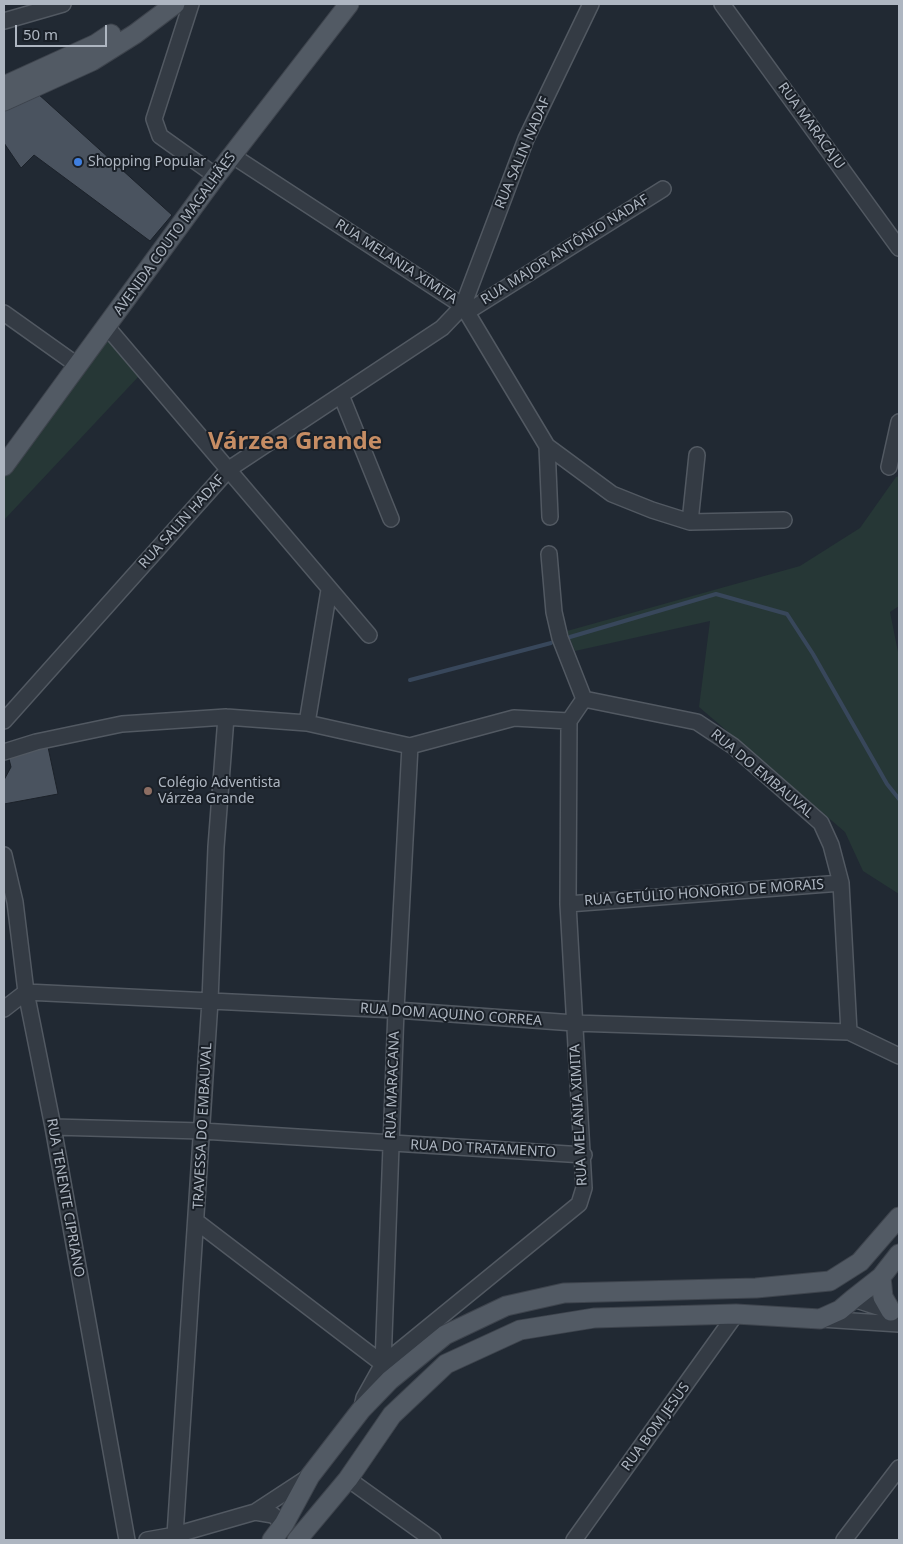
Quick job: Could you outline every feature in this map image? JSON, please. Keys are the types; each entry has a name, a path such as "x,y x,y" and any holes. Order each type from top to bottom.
{"main road":[{"path":"4,86 96,44 155,4"},
{"path":"4,101 92,61 135,34 175,4"},
{"name":"AVENIDA COUTO MAGALHÃES","path":"4,466 216,176 349,4"},
{"path":"830,1281 860,1262 899,1217"},
{"path":"297,1540 348,1479 392,1415 446,1364 520,1330 594,1318 736,1314 820,1319 840,1310 881,1276 899,1254"},
{"path":"881,1276 883,1297 896,1316"},
{"path":"272,1540 284,1524 310,1476 361,1410 390,1380 445,1335 506,1306 564,1293 756,1288 830,1281 841,1284 853,1299"},
{"path":"736,1314 742,1297 756,1288"},
{"path":"310,1476 325,1466 338,1470 348,1479"}],"street":[{"path":"4,21 63,4"},
{"path":"190,4 154,119 160,136 216,176"},
{"name":"RUA SALIN NADAF","path":"465,309 526,139 591,4"},
{"name":"RUA MARACAJU","path":"722,4 899,248"},
{"name":"RUA MELANIA XIMITA","path":"233,156 465,309 547,446 550,517"},
{"name":"RUA MAJOR ANTÔNIO NADAF","path":"465,309 663,189"},
{"name":"RUA SALIN HADAF","path":"4,721 229,469 442,328 465,309"},
{"path":"4,313 77,365"},
{"path":"107,327 369,635"},
{"path":"341,395 391,519"},
{"path":"889,468 899,422"},
{"path":"547,446 612,494 690,522 784,520"},
{"path":"690,522 698,454"},
{"path":"4,752 36,742 122,724 226,717 307,722 410,746 514,718 569,721 584,699 560,638 554,612 549,554"},
{"path":"307,722 329,590"},
{"name":"RUA DO EMBAUVAL","path":"584,699 697,722 718,735 821,823 831,845 841,883 849,1032"},
{"name":"TRAVESSA DO EMBAUVAL","path":"175,1535 197,1222 210,1002 216,847 226,717"},
{"name":"RUA MELANIA XIMITA","path":"361,1410 364,1398 382,1364 579,1204 584,1188 584,1155 574,1023 568,904 569,721"},
{"name":"RUA MARACANA","path":"382,1364 396,1010 410,746"},
{"name":"RUA TENENTE CIPRIANO","path":"4,855 15,902 26,992 53,1127 127,1540"},
{"name":"RUA GETÚLIO HONORIO DE MORAIS","path":"568,904 841,883"},
{"path":"4,1009 26,992"},
{"name":"RUA DOM AQUINO CORREA","path":"26,992 396,1010 574,1023 849,1032 899,1056"},
{"name":"RUA DO TRATAMENTO","path":"53,1127 202,1131 584,1155"},
{"path":"197,1222 382,1364"},
{"path":"853,1299 896,1316"},
{"name":"RUA BOM JESUS","path":"574,1540 736,1314"},
{"path":"820,1319 896,1316"},
{"path":"844,1540 899,1468"},
{"path":"146,1540 175,1535 255,1512 310,1476"},
{"path":"348,1479 433,1540"},
{"path":"255,1512 273,1514 284,1524"}],"shaded area":[{"path":"108,340 140,375 4,520 4,473 103,341"},
{"path":"899,476 899,606 890,612 899,657 899,894 863,871 845,832 699,707 710,621 575,651 567,631 800,566 860,528 896,477"}],"building":[{"name":"Shopping Popular","path":"37,93 172,215 150,241 34,155 21,168 4,143 4,108"},
{"path":"48,747 58,794 4,804 4,780 11,767 8,755"}],"waterway":[{"path":"570,637 716,594 787,614 813,654 887,784 899,799"},
{"path":"410,680 551,643"}],"place":[{"name":"Shopping Popular","path":"78,162"},
{"name":"Colégio Adventista Várzea Grande","path":"148,791"}],"district":[{"name":"Várzea Grande","path":"295,442"}]}
